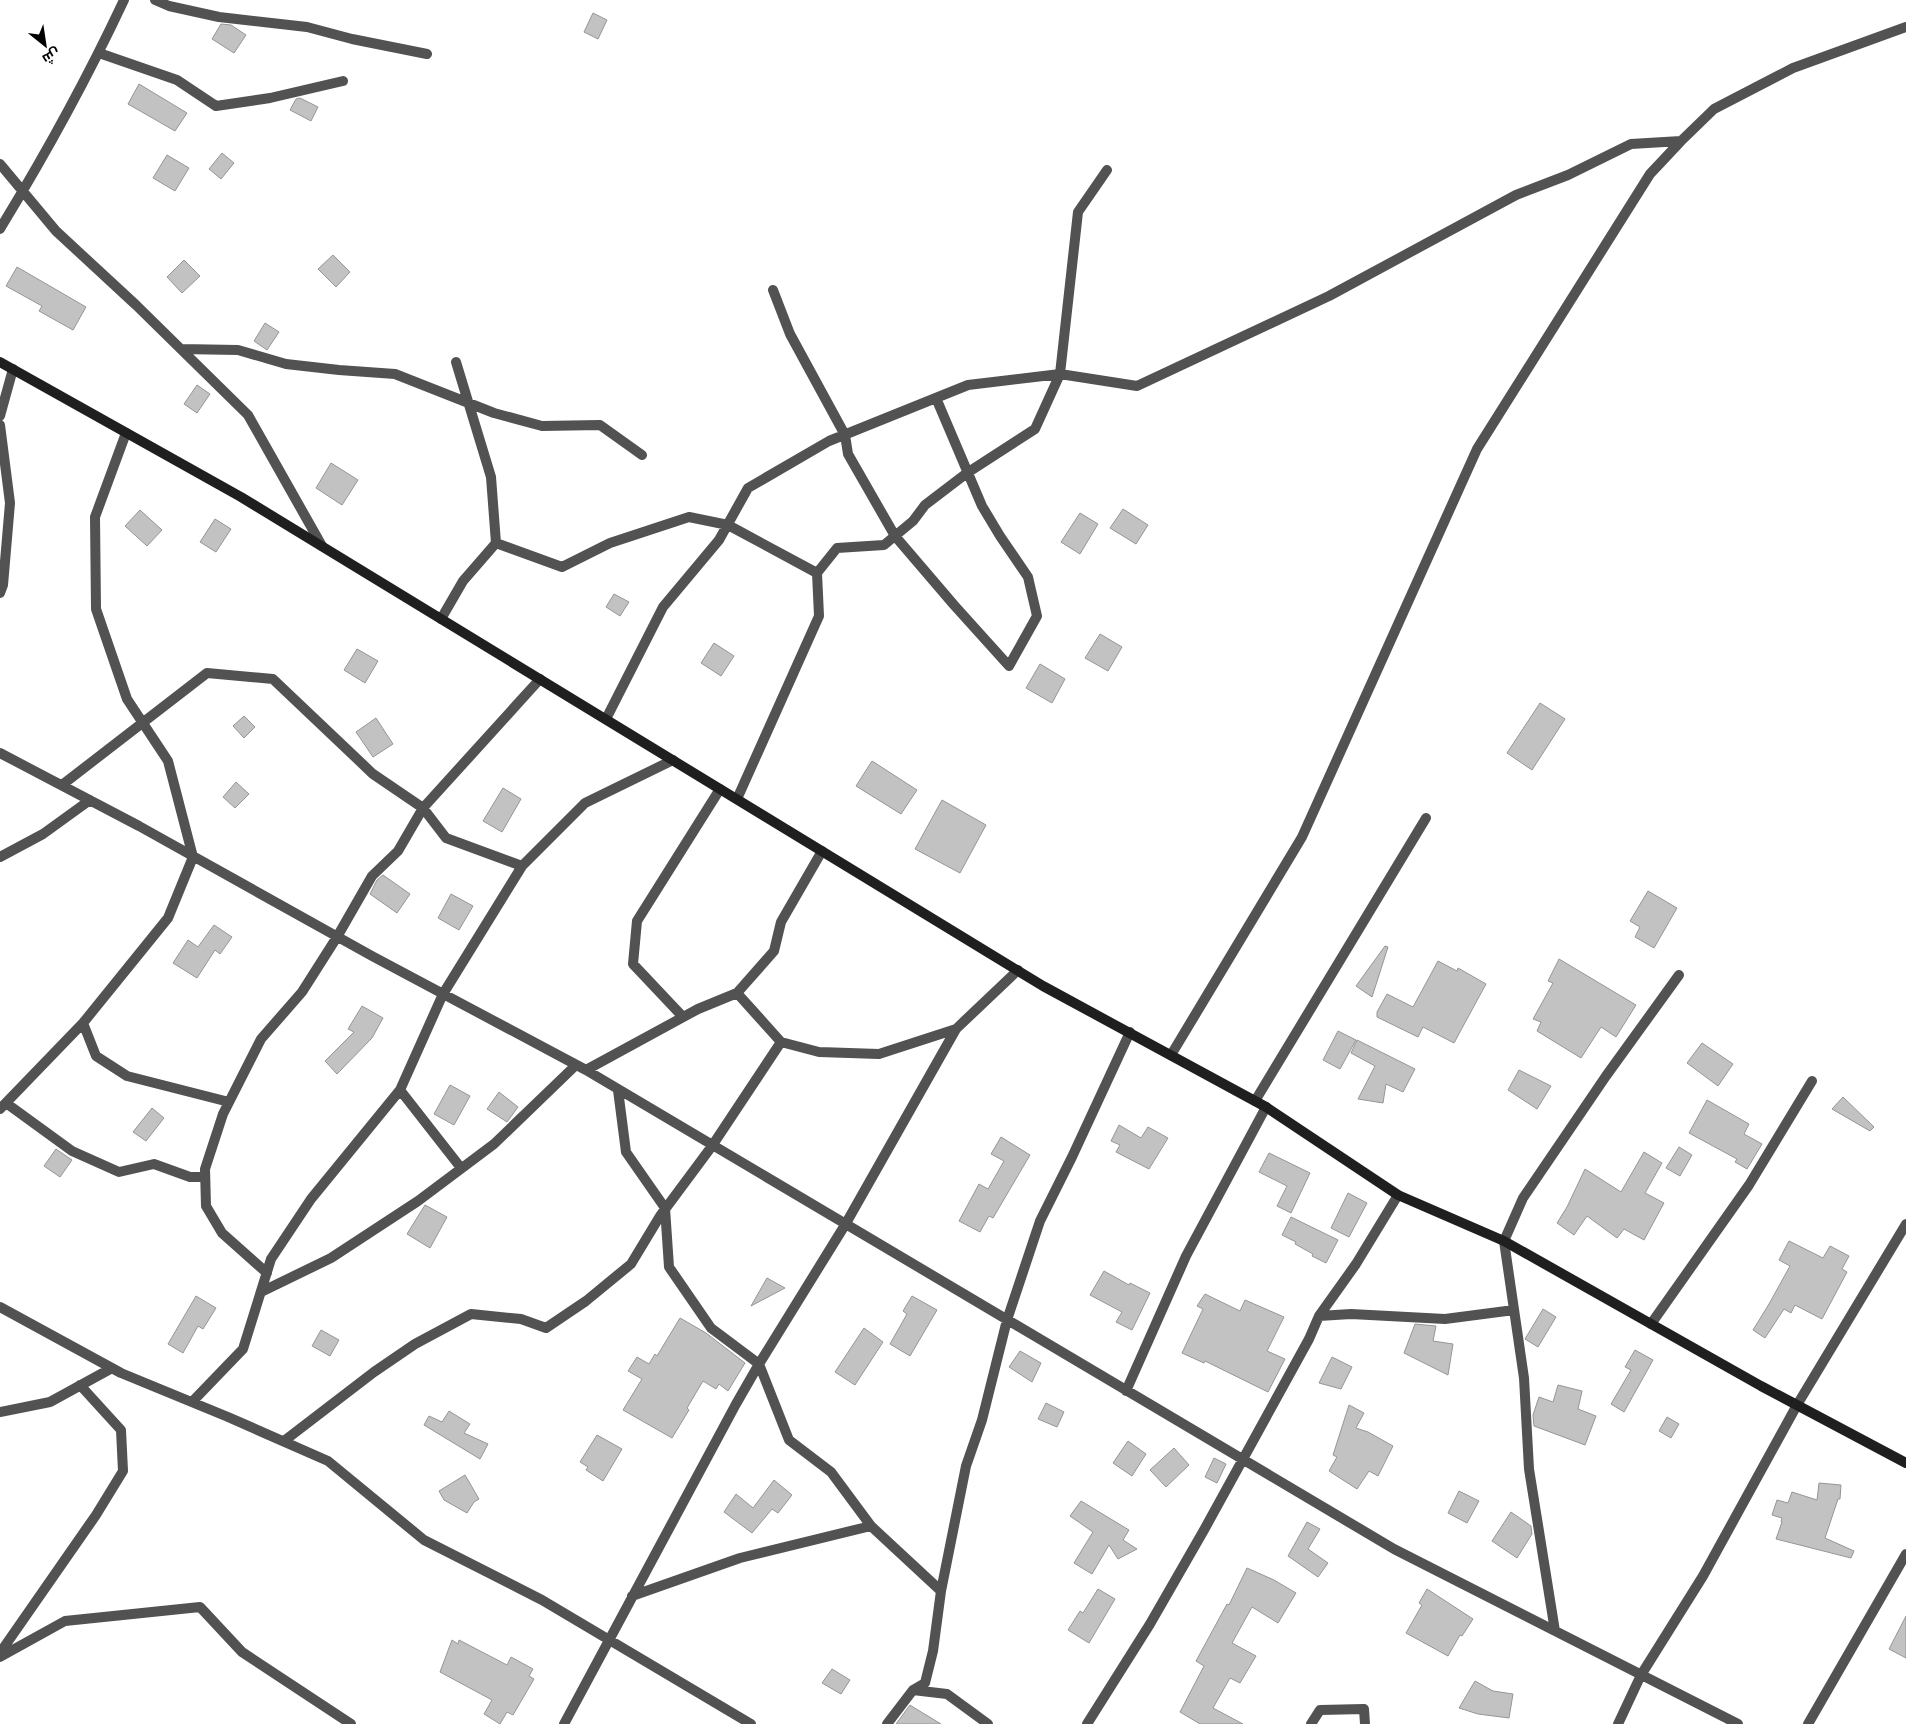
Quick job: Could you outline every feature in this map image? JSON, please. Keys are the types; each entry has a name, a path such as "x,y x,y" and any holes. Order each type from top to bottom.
{"main road":[{"path":"0,362 241,497 1018,970 1266,1107 1398,1195 1504,1241 1651,1324 1906,1463"}],"street":[{"path":"0,229 99,53 124,0"},
{"path":"155,0 169,6 219,17 307,27 352,39 427,54"},
{"path":"1171,1054 1302,837 1477,449 1650,174 1714,109 1793,68 1906,27"},
{"path":"99,53 178,80 216,106 270,98 343,81"},
{"path":"606,719 662,607 719,540 748,488 829,441 968,385 1060,374 1137,386 1329,296 1516,195 1568,175 1631,144 1681,141"},
{"path":"0,164 56,231 248,414 322,546"},
{"path":"737,799 819,616 817,573 837,548 884,545 913,521 926,505 967,473 1035,429 1060,374 1078,212 1106,170"},
{"path":"773,290 790,334 845,435 848,454 895,536 1009,666 1036,616 1028,576 982,506 936,398"},
{"path":"181,349 238,350 286,364 395,374 494,413 542,426 600,425 642,456"},
{"path":"441,619 463,580 496,543 491,478 456,362"},
{"path":"0,416 13,369"},
{"path":"0,426 10,502 0,593"},
{"path":"126,433 95,517 96,608 127,699 168,761 194,857 168,918 83,1023 3,1106 72,1151 119,1172 154,1164 190,1177 205,1177"},
{"path":"496,543 562,567 610,543 689,517 728,525 817,573"},
{"path":"62,785 207,673 273,679 374,774 423,808 446,838 522,866"},
{"path":"266,1273 222,1233 206,1206 205,1169 223,1114 261,1040 302,992 337,937 372,876 398,851 423,808 540,679"},
{"path":"0,752 337,937 586,1070 1394,1549 1738,1724"},
{"path":"192,1402 243,1349 271,1259 311,1199 400,1090 443,994 522,866 585,803 672,760"},
{"path":"683,1017 633,964 637,921 720,789"},
{"path":"0,857 43,834 90,800"},
{"path":"1255,1101 1426,818"},
{"path":"586,1070 698,1009 736,993 774,951 781,922 822,850"},
{"path":"564,1724 759,1364 845,1225 956,1029 1018,970"},
{"path":"1555,1631 1529,1469 1524,1378 1504,1241 1528,1190 1606,1076 1679,975"},
{"path":"736,993 781,1042 818,1052 879,1054 956,1029"},
{"path":"83,1023 96,1056 127,1076 229,1102"},
{"path":"887,1724 914,1690 925,1683 933,1651 942,1591 966,1466 982,1420 1006,1320 1040,1221 1130,1032"},
{"path":"284,1441 374,1372 415,1344 471,1314 521,1319 546,1328 586,1301 631,1264 666,1208 712,1146 781,1042"},
{"path":"261,1292 331,1258 418,1201 494,1144 576,1065"},
{"path":"1651,1324 1749,1185 1812,1081"},
{"path":"400,1090 461,1168"},
{"path":"618,1090 626,1152 666,1208 670,1267 711,1328 759,1364 789,1440 831,1472 871,1526 942,1591"},
{"path":"1126,1391 1186,1256 1266,1107"},
{"path":"1087,1724 1150,1624 1244,1460 1309,1339 1319,1316 1356,1264 1398,1195"},
{"path":"1618,1724 1642,1675 1703,1576 1798,1405 1906,1224"},
{"path":"0,1307 112,1368 328,1461 424,1540 542,1600 751,1724"},
{"path":"1319,1316 1351,1314 1445,1319 1514,1310"},
{"path":"0,1412 50,1402 112,1368"},
{"path":"0,1655 96,1515 123,1472 120,1430 80,1386"},
{"path":"632,1596 740,1558 871,1526"},
{"path":"1808,1724 1906,1554"},
{"path":"0,1655 65,1621 200,1607 242,1652 351,1724"},
{"path":"914,1690 947,1694 988,1724"},
{"path":"1311,1724 1320,1710 1364,1709 1365,1724"}],"building":[{"path":"593,13 607,20 598,39 584,32"},
{"path":"221,24 231,25 246,35 234,53 212,39"},
{"path":"139,84 187,113 175,131 128,104"},
{"path":"300,98 318,107 311,121 290,110 296,99"},
{"path":"222,153 234,163 221,179 209,169"},
{"path":"167,155 189,168 175,191 153,178"},
{"path":"333,255 350,272 336,287 318,269"},
{"path":"184,260 200,276 182,293 167,277"},
{"path":"17,267 86,307 73,330 39,311 42,306 6,286"},
{"path":"265,323 279,332 267,350 254,341"},
{"path":"197,385 210,394 197,413 184,404"},
{"path":"331,463 358,480 342,505 316,488"},
{"path":"1123,509 1148,525 1136,544 1110,528"},
{"path":"140,510 162,530 147,546 125,526"},
{"path":"1080,513 1098,524 1080,554 1061,542"},
{"path":"215,519 231,529 216,552 200,542"},
{"path":"614,594 629,602 620,616 606,607"},
{"path":"1100,634 1122,647 1108,671 1085,658"},
{"path":"714,643 734,656 721,676 701,663"},
{"path":"357,649 378,661 365,683 344,670"},
{"path":"1040,664 1065,679 1052,703 1026,688"},
{"path":"1540,703 1565,719 1532,770 1507,753"},
{"path":"244,716 255,727 244,738 233,726"},
{"path":"376,718 393,744 373,757 356,732"},
{"path":"872,761 917,790 901,814 856,786"},
{"path":"236,782 249,794 235,808 223,797"},
{"path":"503,788 521,799 502,832 483,821"},
{"path":"942,800 986,825 960,873 915,849"},
{"path":"383,875 410,894 397,913 370,894 377,880"},
{"path":"1648,891 1677,908 1654,948 1635,937 1640,927 1630,921"},
{"path":"451,894 473,906 459,930 438,918"},
{"path":"214,925 232,937 220,954 215,950 197,978 173,963 188,940 198,947"},
{"path":"1385,946 1388,947 1372,997 1356,986"},
{"path":"1559,959 1636,1005 1616,1037 1601,1027 1581,1058 1537,1031 1541,1022 1533,1019 1553,983 1548,981"},
{"path":"1438,961 1457,971 1458,968 1486,984 1454,1043 1423,1027 1418,1037 1377,1017 1377,1012 1387,994 1413,1007"},
{"path":"362,1006 383,1018 372,1038 337,1074 325,1061 354,1032 348,1029"},
{"path":"1338,1031 1356,1040 1340,1069 1323,1060"},
{"path":"1357,1040 1415,1069 1403,1092 1386,1084 1383,1103 1358,1099 1375,1066 1351,1053"},
{"path":"1702,1043 1733,1064 1718,1086 1687,1063"},
{"path":"1519,1070 1551,1086 1537,1109 1508,1090"},
{"path":"450,1085 470,1096 454,1125 434,1114"},
{"path":"499,1092 518,1107 507,1122 487,1109"},
{"path":"1843,1097 1874,1127 1870,1131 1832,1109"},
{"path":"1707,1100 1749,1124 1744,1134 1762,1144 1747,1169 1735,1162 1737,1159 1689,1133"},
{"path":"152,1108 164,1118 146,1141 133,1132"},
{"path":"1119,1125 1141,1138 1148,1127 1168,1138 1149,1169 1116,1152 1120,1145 1111,1141"},
{"path":"1001,1137 1030,1155 993,1218 989,1216 980,1232 959,1221 979,1184 988,1189 1004,1161 991,1154"},
{"path":"1679,1147 1692,1155 1680,1176 1666,1168"},
{"path":"56,1149 72,1160 60,1177 44,1166"},
{"path":"1644,1152 1662,1163 1645,1193 1664,1203 1644,1240 1624,1229 1617,1238 1587,1216 1574,1235 1557,1223 1567,1207 1585,1169 1621,1192"},
{"path":"1269,1153 1310,1173 1291,1213 1277,1206 1287,1186 1259,1172"},
{"path":"1348,1193 1367,1203 1349,1237 1331,1228"},
{"path":"425,1205 447,1217 430,1248 407,1234"},
{"path":"1291,1217 1338,1240 1326,1263 1312,1256 1313,1254 1295,1244 1296,1242 1282,1235"},
{"path":"1789,1241 1823,1258 1830,1246 1849,1256 1842,1269 1847,1272 1822,1319 1795,1305 1791,1313 1784,1309 1765,1338 1753,1330 1790,1266 1779,1260"},
{"path":"1104,1271 1129,1285 1130,1283 1150,1293 1132,1330 1116,1322 1122,1312 1090,1295"},
{"path":"767,1278 785,1288 751,1306"},
{"path":"1205,1294 1240,1311 1245,1300 1284,1317 1267,1351 1285,1359 1268,1392 1205,1361 1204,1363 1182,1353 1203,1309 1197,1306"},
{"path":"196,1296 216,1308 203,1329 198,1326 183,1353 168,1344"},
{"path":"912,1296 937,1310 910,1356 890,1344 907,1314 903,1311"},
{"path":"1543,1309 1556,1317 1538,1347 1525,1339"},
{"path":"680,1318 706,1333 745,1363 728,1391 719,1384 716,1389 703,1381 687,1408 689,1410 672,1438 623,1410 642,1379 628,1371 637,1357 649,1364 655,1354 657,1356"},
{"path":"1415,1324 1436,1326 1433,1341 1453,1344 1448,1375 1404,1353"},
{"path":"864,1328 883,1342 855,1385 835,1372"},
{"path":"321,1330 339,1340 330,1356 312,1346"},
{"path":"1635,1350 1653,1360 1624,1412 1611,1404 1631,1370 1625,1367"},
{"path":"1020,1351 1041,1363 1032,1382 1009,1367"},
{"path":"1332,1357 1352,1367 1341,1389 1319,1383"},
{"path":"1558,1385 1582,1391 1578,1409 1596,1416 1585,1445 1534,1426 1533,1415 1539,1397 1553,1402"},
{"path":"1046,1403 1064,1412 1057,1427 1038,1419"},
{"path":"1349,1405 1364,1413 1356,1428 1368,1432 1393,1446 1378,1476 1369,1471 1357,1489 1329,1471 1337,1457 1333,1455"},
{"path":"449,1411 470,1424 464,1433 488,1444 480,1459 424,1425 429,1416 442,1422"},
{"path":"1667,1417 1679,1424 1671,1438 1659,1431"},
{"path":"597,1435 622,1449 603,1481 586,1470 588,1467 580,1462"},
{"path":"1128,1441 1146,1454 1132,1476 1113,1463"},
{"path":"1174,1448 1189,1465 1166,1487 1150,1470"},
{"path":"1214,1458 1226,1464 1217,1483 1205,1477"},
{"path":"465,1475 479,1499 474,1502 467,1513 444,1500 439,1491"},
{"path":"774,1480 792,1495 778,1513 772,1509 752,1533 724,1512 736,1494 753,1508"},
{"path":"1819,1483 1841,1485 1840,1499 1838,1499 1825,1538 1854,1551 1851,1558 1776,1539 1782,1522 1782,1518 1772,1515 1777,1500 1788,1503 1792,1492 1817,1500"},
{"path":"1459,1491 1479,1501 1467,1523 1448,1513"},
{"path":"1081,1501 1129,1530 1123,1540 1137,1549 1118,1559 1109,1545 1092,1574 1074,1563 1093,1532 1070,1516"},
{"path":"1511,1512 1531,1526 1532,1534 1517,1558 1492,1541"},
{"path":"1307,1522 1320,1529 1308,1549 1328,1563 1318,1577 1288,1556"},
{"path":"1247,1568 1274,1580 1296,1593 1278,1623 1252,1607 1232,1643 1256,1656 1240,1683 1230,1678 1213,1708 1243,1724 1200,1724 1180,1712 1204,1666 1196,1661 1227,1604 1229,1605"},
{"path":"1098,1589 1115,1599 1089,1643 1068,1630 1080,1611 1083,1613"},
{"path":"1427,1589 1473,1619 1462,1636 1460,1635 1448,1656 1406,1633 1422,1605 1419,1603"},
{"path":"1906,1616 1906,1658 1889,1649"},
{"path":"452,1640 458,1644 459,1640 507,1665 511,1657 533,1669 529,1676 534,1679 513,1715 507,1712 500,1724 484,1714 492,1700 440,1672"},
{"path":"832,1669 850,1680 841,1694 822,1683"},
{"path":"1475,1681 1493,1691 1513,1694 1509,1718 1478,1714 1459,1708"},
{"path":"910,1705 913,1707 941,1724 896,1724"}]}
